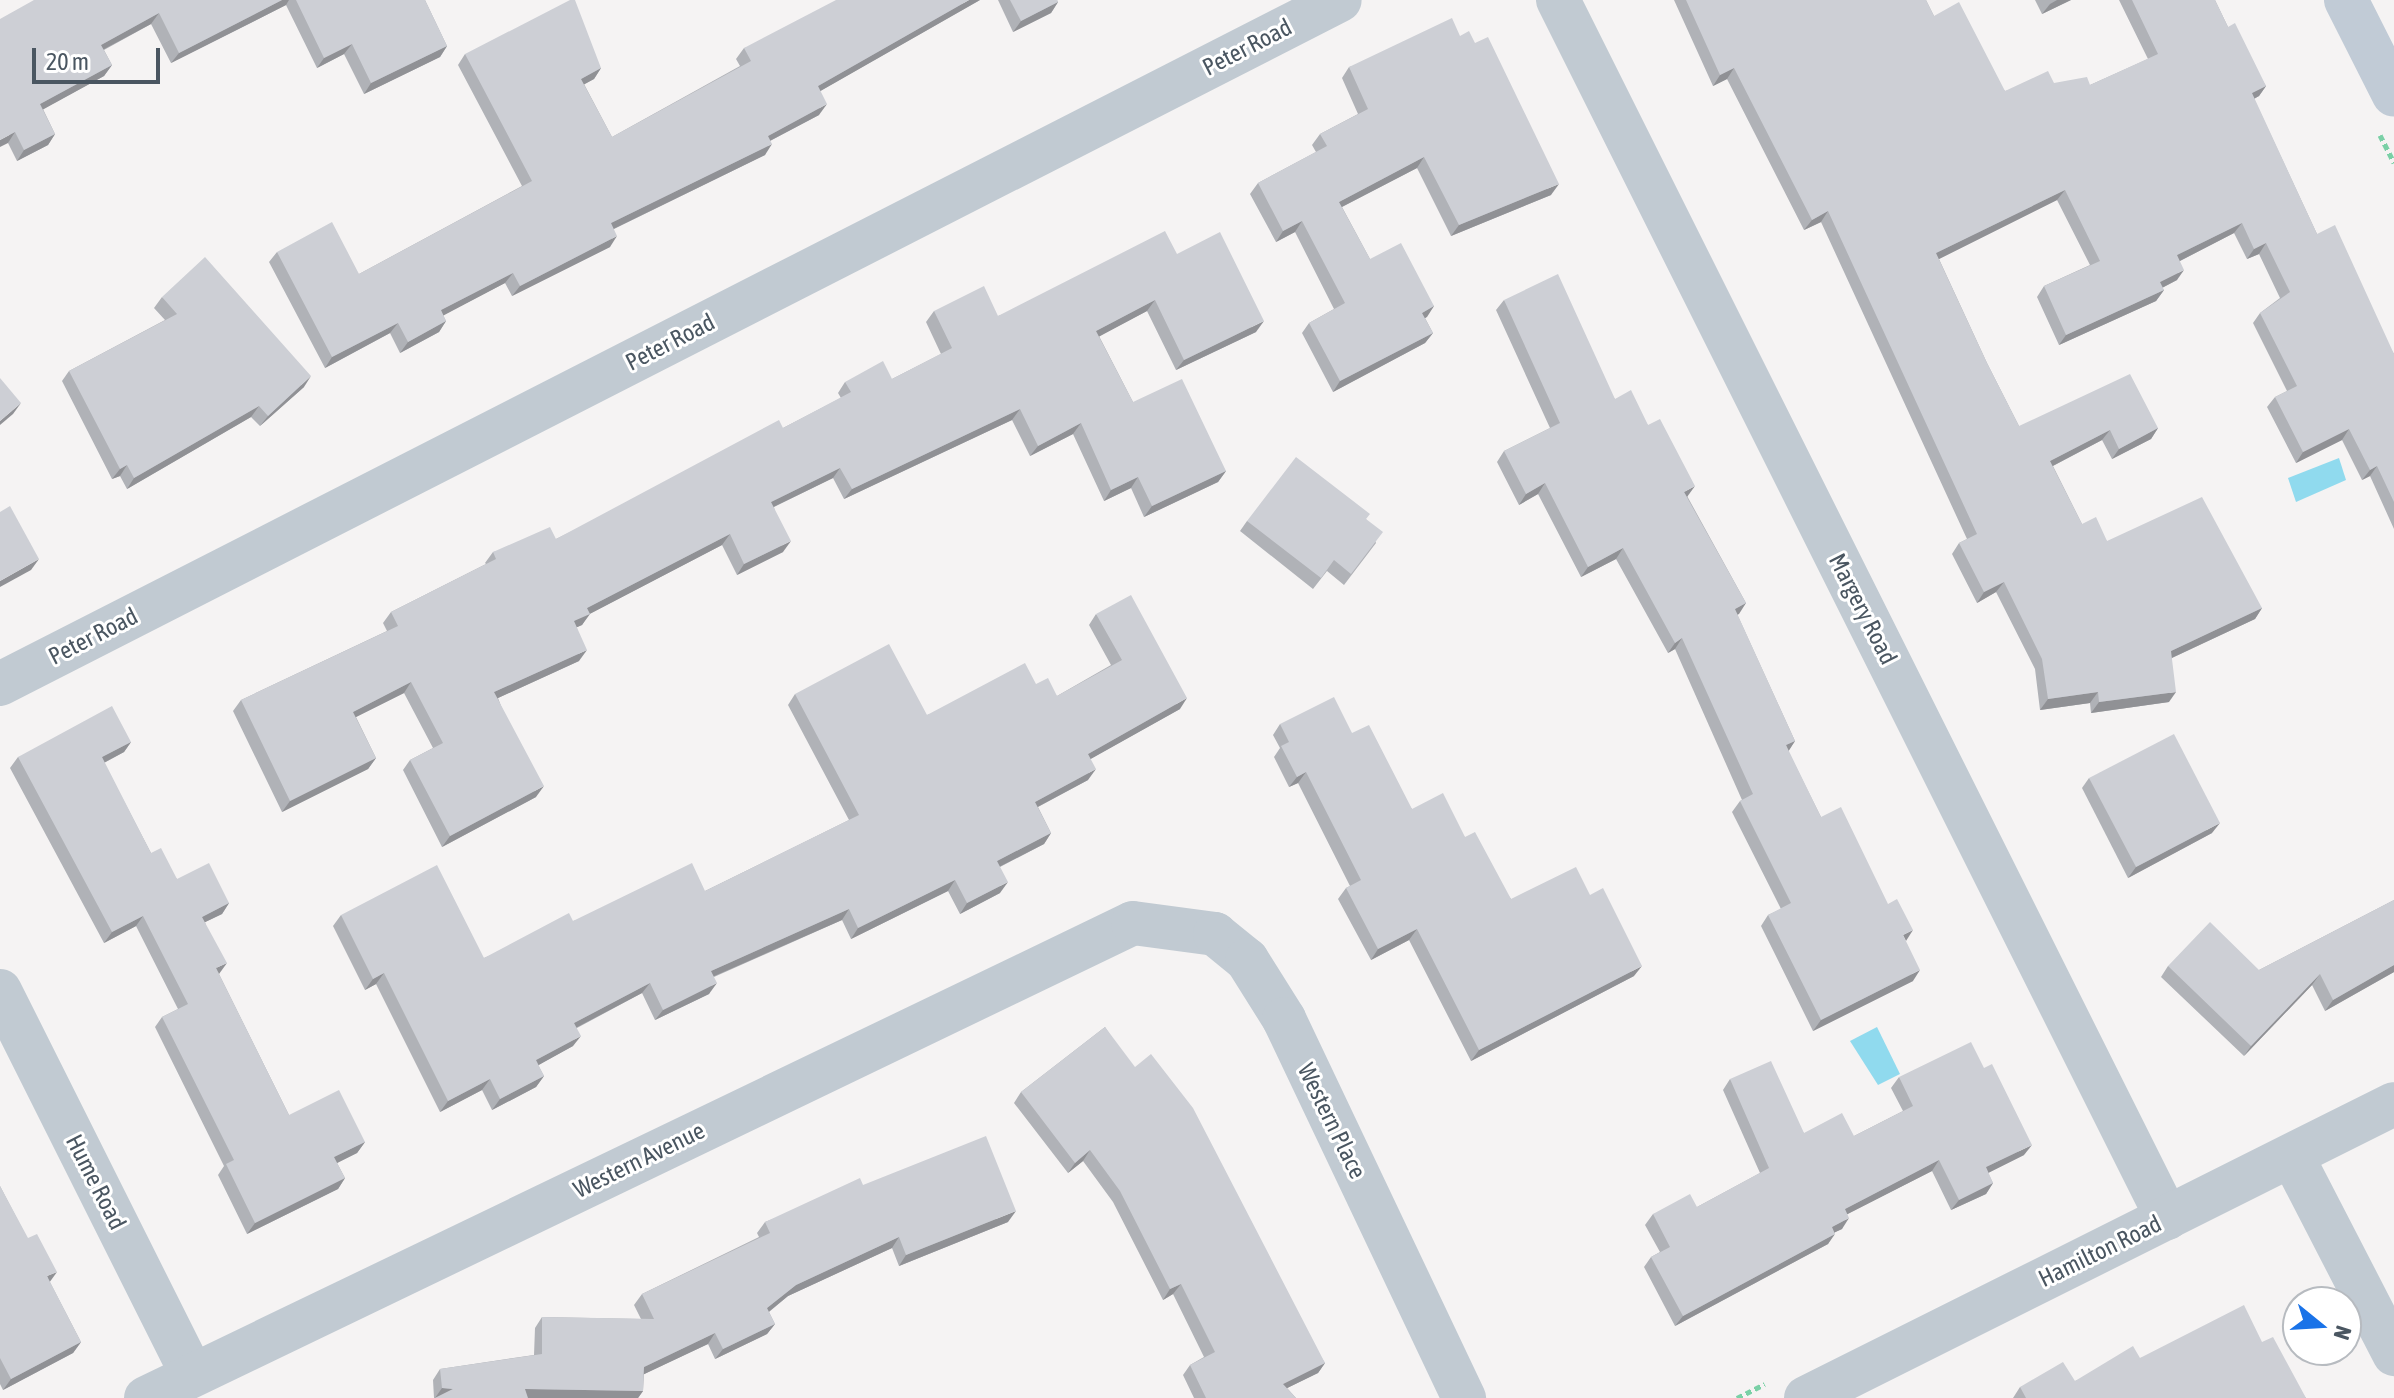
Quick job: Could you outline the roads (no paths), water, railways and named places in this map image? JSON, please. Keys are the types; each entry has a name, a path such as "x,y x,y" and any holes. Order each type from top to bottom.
{"street":[{"name":"Peter Road","path":"0,684 1340,0"},
{"name":"Margery Road","path":"1558,0 2167,1218"},
{"path":"2346,0 2394,95"},
{"name":"Western Avenue","path":"146,1398 1133,923"},
{"name":"Western Place","path":"1133,923 1215,934 1247,960 1284,1019 1464,1398"},
{"name":"Hume Road","path":"0,991 192,1374"},
{"name":"Hamilton Road","path":"1806,1398 2394,1104"},
{"path":"2292,1156 2394,1354"}],"water":[{"path":"2339,458 2346,480 2296,502 2288,478"},
{"path":"1877,1027 1900,1074 1878,1085 1850,1041"}]}
